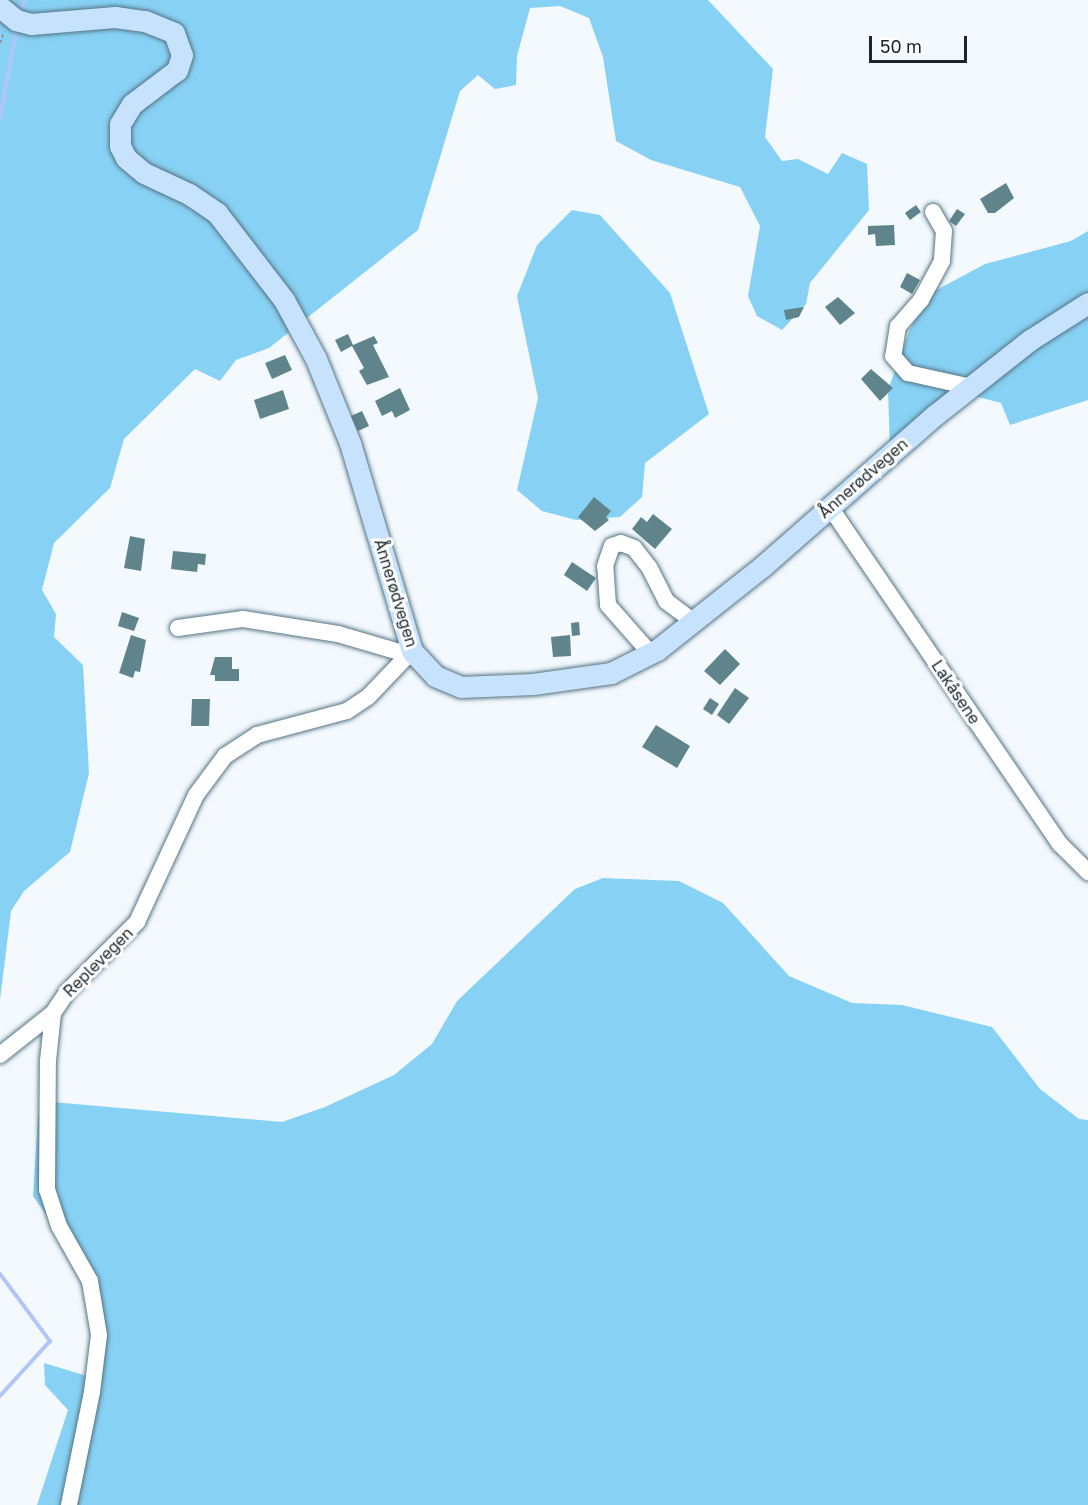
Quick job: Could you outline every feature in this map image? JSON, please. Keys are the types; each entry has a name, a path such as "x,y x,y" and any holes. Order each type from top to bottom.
{"main road":[{"name":"Ånnerødvegen","path":"0,7 22,23 130,18 174,33 182,55 177,70 132,104 120,124 120,146 126,158 144,173 189,194 217,213 284,300 316,359 350,443 409,653 435,676 473,689 610,673 651,654 830,507 971,387 1030,340 1088,303"}],"street":[{"path":"933,212 944,231 942,261 921,300 898,326 893,356 908,374 971,387"},
{"name":"Lakåsene","path":"830,507 1054,835 1088,872"},
{"path":"651,654 608,605 605,566 612,546 621,543 634,548 649,567 666,601 693,621"},
{"path":"178,628 243,619 338,634 409,653"},
{"name":"Replevegen","path":"69,1505 92,1392 99,1335 90,1281 59,1226 47,1190 48,1050 53,1013 67,992 137,922 201,786 225,756 257,735 347,711 368,697 409,653"},
{"path":"0,1055 53,1013"}],"shaded area":[{"path":"0,0 708,0 773,69 765,137 782,161 798,159 828,174 842,153 867,164 869,210 810,283 806,304 782,330 757,316 748,296 760,226 740,187 651,160 616,141 603,57 589,18 560,6 530,8 517,56 516,85 495,89 478,75 460,91 418,230 269,348 236,360 220,381 195,369 124,439 110,488 54,543 42,590 56,614 54,637 83,665 89,773 70,852 24,891 11,911 0,1000"},
{"path":"572,210 600,215 670,293 709,414 645,463 642,497 620,517 576,520 542,511 517,490 538,398 517,296 537,245"},
{"path":"1088,231 1088,400 1010,425 1001,403 967,394 890,451 888,390 910,329 929,294 985,264 1071,241"},
{"path":"603,878 679,881 723,903 789,976 852,1003 902,1005 992,1027 1040,1089 1079,1119 1088,1120 1088,1505 37,1505 68,1410 45,1385 44,1363 87,1376 99,1331 77,1259 33,1196 38,1117 52,1102 282,1122 325,1107 394,1075 432,1044 457,1001 575,889"}],"building":[{"path":"1006,183 1014,198 995,213 988,213 980,199"},
{"path":"916,205 921,212 910,220 905,213"},
{"path":"957,209 965,214 956,226 949,221"},
{"path":"894,225 895,245 876,246 875,234 868,235 868,226"},
{"path":"907,273 920,280 912,294 900,287"},
{"path":"838,297 855,313 840,325 825,307"},
{"path":"804,307 799,317 786,320 784,310"},
{"path":"348,334 353,345 374,336 378,343 373,345 389,377 367,385 359,371 364,368 352,346 341,352 335,340"},
{"path":"285,355 292,370 272,379 265,363"},
{"path":"871,369 893,388 880,401 861,379"},
{"path":"400,388 410,410 395,418 392,411 382,416 375,401"},
{"path":"283,390 289,409 260,419 254,400"},
{"path":"362,411 369,426 358,431 351,416"},
{"path":"594,497 611,511 606,517 609,520 595,531 578,517"},
{"path":"653,514 672,529 655,549 632,529 641,517 647,522"},
{"path":"130,536 145,539 141,571 124,568"},
{"path":"173,551 206,554 205,565 198,564 197,572 171,569"},
{"path":"572,562 596,578 587,591 564,575"},
{"path":"122,612 139,618 134,631 118,626"},
{"path":"579,622 580,635 572,636 571,623"},
{"path":"131,635 146,640 140,672 135,671 133,678 119,673"},
{"path":"570,635 571,656 553,657 551,637"},
{"path":"725,649 740,664 720,685 704,671"},
{"path":"215,657 232,657 232,669 239,669 239,681 215,681 215,675 210,675"},
{"path":"735,688 749,698 729,724 717,715"},
{"path":"710,698 719,704 712,715 703,709"},
{"path":"192,699 210,699 209,726 191,726"},
{"path":"656,725 690,746 677,768 642,747"}],"waterway":[{"path":"21,15 24,0"},
{"path":"0,118 17,27"},
{"path":"0,1274 50,1341 0,1396"}]}
